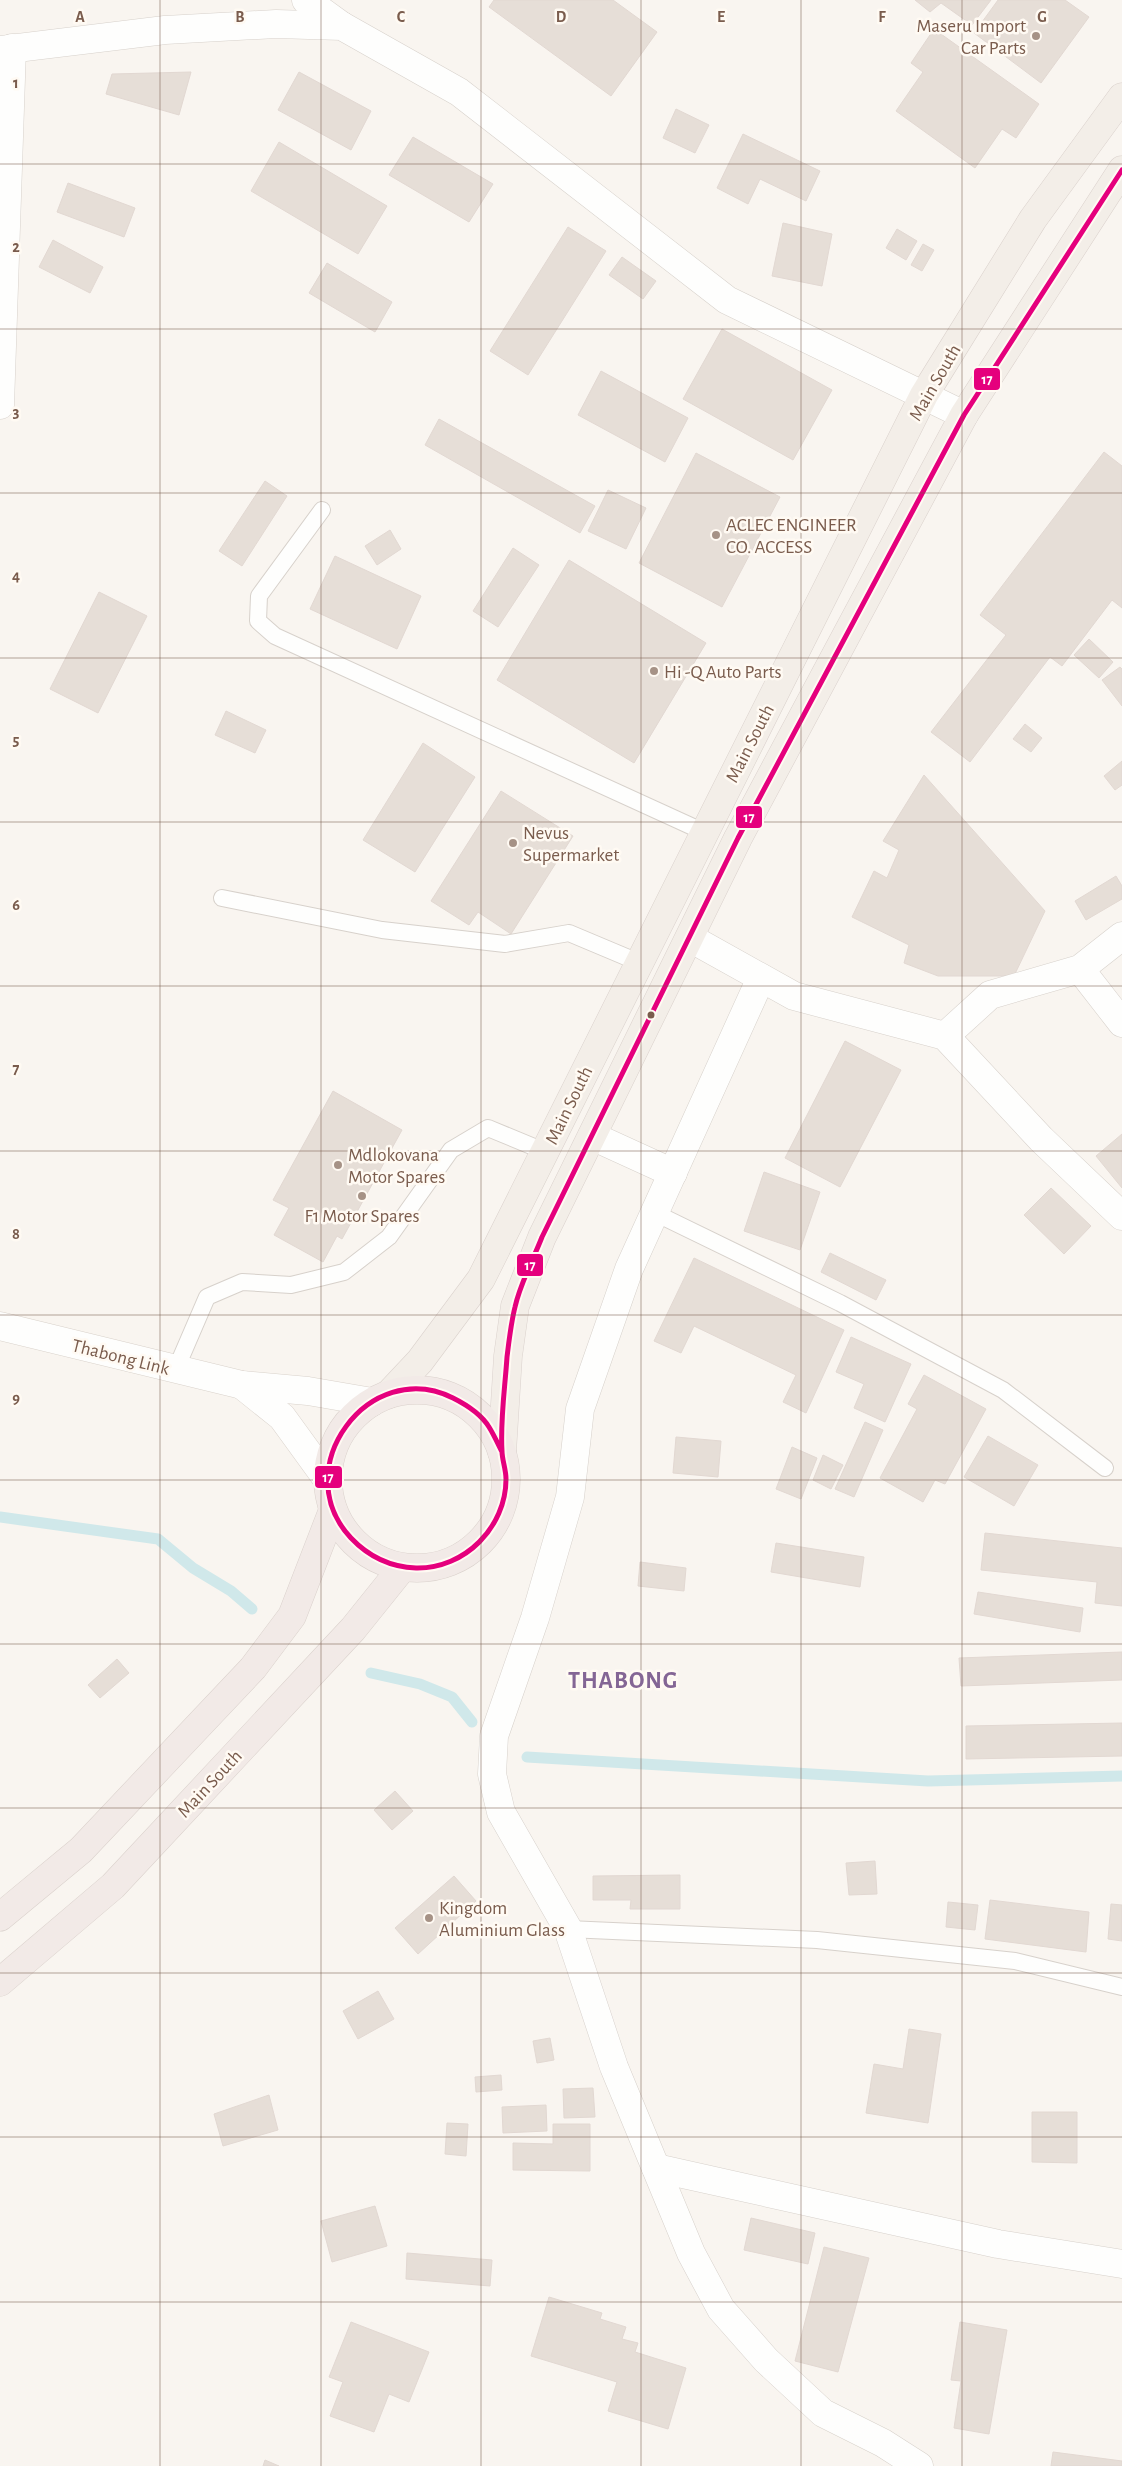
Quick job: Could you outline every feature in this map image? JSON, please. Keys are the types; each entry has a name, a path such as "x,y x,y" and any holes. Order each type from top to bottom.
{"highway":[{"name":"Main South","path":"417,1390 445,1394 470,1406 489,1427 502,1452 506,1478 502,1504 492,1527 475,1547 453,1561 428,1568 402,1568 379,1560 360,1548 344,1531 333,1510 327,1479 331,1456 339,1434 353,1416 380,1398 417,1390"},
{"path":"0,1916 81,1850 253,1668 292,1616 333,1510"},
{"name":"Main South","path":"0,1982 113,1886 353,1629 402,1568"}],"main road":[{"name":"Main South","path":"380,1398 420,1360 481,1279 546,1152 638,962 924,395 1033,219 1122,97"},
{"name":"Main South","path":"502,1452 508,1356 515,1306 542,1238 738,838 964,415 1122,170"}],"street":[{"path":"306,0 342,26 459,92 727,300 964,415"},
{"path":"0,405 6,49 165,30 276,24 342,26"},
{"path":"945,1036 990,995 1080,969 1122,936"},
{"path":"690,938 794,996 945,1036 1041,1139 1122,1216"},
{"path":"1080,969 1122,1023"},
{"path":"761,978 629,1269 580,1409 570,1497 535,1618 494,1736 492,1774 501,1812 568,1929 614,2068 691,2253 721,2309 766,2360 823,2413 883,2443 919,2466"},
{"path":"592,1136 673,1172"},
{"name":"Thabong Link","path":"0,1326 242,1385 380,1398"},
{"path":"242,1385 282,1417 327,1479"},
{"path":"656,2168 998,2244 1122,2264"}],"lane":[{"path":"322,510 259,596 258,620 275,636 704,832"},
{"path":"222,898 382,930 505,944 569,933 638,962"},
{"path":"176,1369 207,1298 242,1282 291,1285 344,1272 389,1237 451,1150 488,1128 546,1152"},
{"path":"655,1213 840,1303 1003,1390 1105,1468"},
{"path":"568,1929 817,1940 877,1946 1015,1961 1122,1987"}],"building":[{"path":"494,0 613,0 657,32 611,96 489,7"},
{"path":"915,0 991,0 972,25 941,3 930,12"},
{"path":"998,0 1065,0 1089,17 1041,83 974,33"},
{"path":"934,29 1039,104 1016,138 1002,129 975,168 896,111 923,72 911,63"},
{"path":"191,72 179,115 106,94 112,74"},
{"path":"299,72 371,111 351,150 278,110"},
{"path":"676,109 709,125 695,153 663,138"},
{"path":"743,134 820,171 806,201 760,179 748,204 717,188"},
{"path":"413,137 493,184 469,222 389,175"},
{"path":"279,142 387,206 358,254 251,191"},
{"path":"68,183 135,208 124,237 57,212"},
{"path":"783,223 832,234 822,286 772,276"},
{"path":"568,227 606,251 528,375 490,351"},
{"path":"897,229 917,241 906,260 886,248"},
{"path":"53,240 103,267 90,293 39,267"},
{"path":"923,244 934,250 922,271 911,265"},
{"path":"622,257 656,281 643,299 609,275"},
{"path":"327,263 392,302 375,332 309,293"},
{"path":"722,329 832,390 793,460 683,399"},
{"path":"601,371 688,418 665,462 578,415"},
{"path":"439,419 595,506 580,533 425,445"},
{"path":"1104,452 1122,466 1122,608 1112,600 1062,666 1050,657 970,762 931,732 1006,635 980,615"},
{"path":"696,453 780,497 722,607 639,563"},
{"path":"265,481 287,496 242,566 219,551"},
{"path":"608,490 646,508 626,549 588,531"},
{"path":"390,530 401,549 377,565 365,546"},
{"path":"513,548 539,565 498,627 473,611"},
{"path":"335,556 421,596 397,649 310,609"},
{"path":"569,560 706,643 634,763 497,680"},
{"path":"99,592 147,616 98,713 50,689"},
{"path":"1089,639 1113,662 1099,678 1074,655"},
{"path":"1120,667 1122,669 1122,706 1102,680"},
{"path":"226,711 266,730 255,753 215,735"},
{"path":"1025,724 1042,738 1031,752 1013,739"},
{"path":"423,743 475,777 415,872 363,840"},
{"path":"1122,761 1122,785 1115,790 1104,776"},
{"path":"924,775 1045,911 1014,976 938,976 904,963 909,945 852,917 874,871 887,878 899,850 883,841"},
{"path":"501,791 573,836 511,934 478,912 469,925 431,901"},
{"path":"1116,876 1122,886 1122,899 1086,920 1075,901"},
{"path":"845,1041 901,1070 840,1187 785,1158"},
{"name":"Mdlokovana Motor Spares","path":"333,1091 402,1130 342,1239 337,1236 323,1262 274,1235 289,1208 273,1200"},
{"path":"1122,1134 1122,1188 1096,1156"},
{"path":"764,1172 820,1192 800,1250 744,1231"},
{"path":"1051,1188 1091,1226 1064,1254 1024,1215"},
{"path":"830,1253 886,1280 876,1300 821,1272"},
{"path":"694,1258 844,1330 806,1413 783,1402 796,1375 694,1326 681,1353 654,1341"},
{"path":"851,1337 911,1364 885,1422 854,1408 864,1384 836,1372"},
{"path":"924,1375 986,1409 945,1484 935,1480 923,1502 880,1478 917,1409 908,1404"},
{"path":"865,1422 883,1430 854,1497 835,1489"},
{"path":"988,1436 1038,1465 1014,1506 964,1477"},
{"path":"676,1437 721,1441 718,1477 673,1473"},
{"path":"792,1447 817,1458 801,1499 776,1489"},
{"path":"823,1455 843,1465 831,1489 813,1480"},
{"path":"985,1533 1122,1548 1122,1606 1095,1603 1097,1582 981,1570"},
{"path":"776,1543 864,1557 860,1587 771,1572"},
{"path":"640,1562 686,1568 684,1591 638,1586"},
{"path":"978,1592 1083,1608 1080,1632 974,1614"},
{"path":"1122,1652 1122,1680 961,1686 959,1658"},
{"path":"117,1659 129,1673 100,1698 88,1685"},
{"path":"1122,1723 1122,1756 966,1759 966,1726"},
{"path":"395,1791 413,1811 392,1830 374,1810"},
{"path":"875,1861 877,1894 849,1895 846,1863"},
{"path":"680,1875 680,1909 630,1909 631,1900 593,1900 593,1876"},
{"path":"454,1876 476,1901 418,1954 395,1928"},
{"path":"990,1900 1089,1912 1086,1952 985,1939"},
{"path":"948,1902 978,1905 975,1930 946,1927"},
{"path":"1111,1904 1122,1905 1122,1941 1108,1939"},
{"path":"378,1991 394,2019 358,2039 343,2011"},
{"path":"909,2029 941,2034 928,2123 866,2113 874,2064 903,2069"},
{"path":"550,2038 554,2060 537,2063 533,2041"},
{"path":"501,2075 502,2090 476,2092 475,2077"},
{"path":"593,2088 595,2117 564,2118 563,2089"},
{"path":"269,2095 278,2130 223,2146 214,2114"},
{"path":"546,2105 547,2131 503,2133 502,2107"},
{"path":"1032,2112 1077,2112 1077,2163 1032,2162"},
{"path":"447,2123 468,2124 466,2156 445,2154"},
{"path":"553,2124 590,2124 590,2171 513,2170 513,2143 553,2144"},
{"path":"375,2206 387,2246 332,2262 321,2221"},
{"path":"751,2218 815,2233 808,2264 744,2250"},
{"path":"824,2247 869,2258 838,2372 795,2361"},
{"path":"407,2253 492,2260 490,2286 406,2279"},
{"path":"549,2297 602,2313 600,2319 626,2327 622,2339 638,2343 635,2352 686,2368 668,2429 608,2411 617,2382 531,2356"},
{"path":"351,2322 429,2352 409,2402 389,2394 374,2432 330,2416 343,2382 329,2377"},
{"path":"960,2322 1007,2330 989,2434 954,2428 961,2381 951,2380"},
{"path":"1053,2452 1122,2461 1122,2466 1051,2466"},
{"path":"265,2460 279,2466 263,2466"}],"waterway":[{"path":"0,1517 158,1539 193,1568 231,1591 252,1609"},
{"path":"371,1673 420,1684 452,1697 472,1722"},
{"path":"527,1757 928,1781 1122,1776"}],"transit line":[{"name":"17","path":"502,1452 493,1433 486,1422 473,1410 453,1398 422,1389 392,1392 367,1406 346,1426 333,1452 328,1481 333,1510 351,1538 358,1545 380,1560 397,1566 416,1568 434,1566 451,1561 466,1553 490,1529 499,1513 504,1497 506,1479 502,1454 502,1428 507,1357 512,1319 517,1298 542,1237 738,838 964,415 1122,170"}],"place":[{"name":"Maseru Import Car Parts","path":"1036,36"},
{"name":"ACLEC ENGINEER CO. ACCESS","path":"716,535"},
{"name":"Hi -Q Auto Parts","path":"654,671"},
{"name":"Nevus Supermarket","path":"513,843"},
{"name":"Mdlokovana Motor Spares","path":"338,1165"},
{"name":"F1 Motor Spares","path":"362,1196"},
{"name":"Kingdom Aluminium Glass","path":"429,1918"}],"district":[{"name":"THABONG","path":"623,1680"}]}
